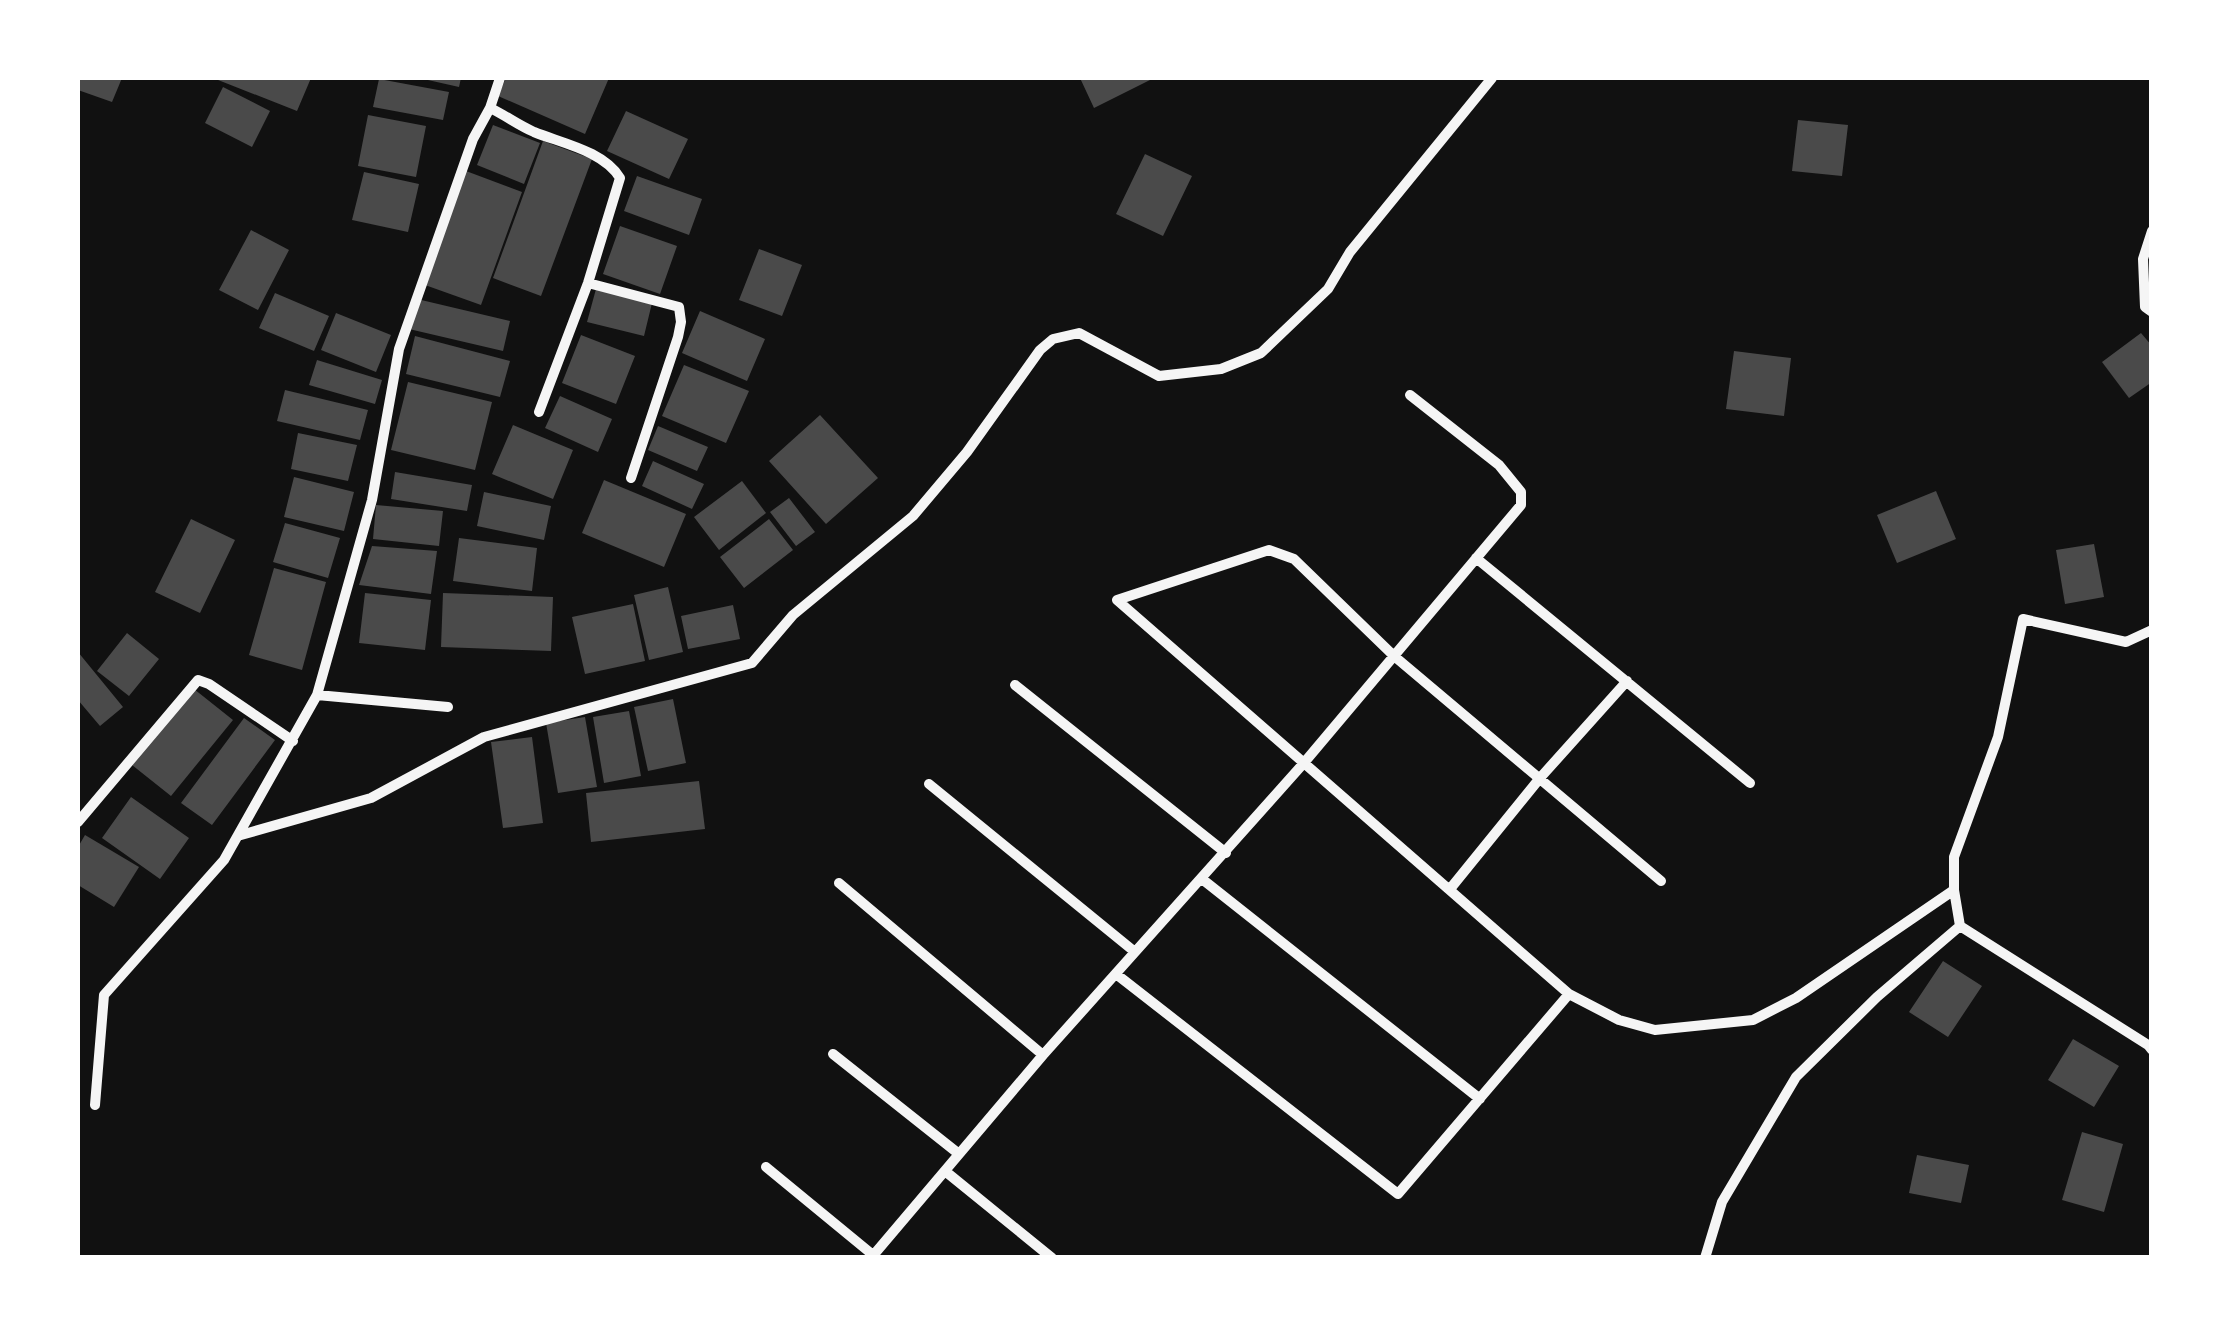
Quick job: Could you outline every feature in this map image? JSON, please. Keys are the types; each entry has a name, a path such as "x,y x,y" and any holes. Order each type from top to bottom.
{"street":[{"path":"95,1105 104,995 224,860 317,695 372,500 398,349 473,139 500,78"},
{"path":"240,835 371,798 484,737 752,663 793,615 913,516 1052,339 1078,333 1159,376 1221,369 1260,352 1328,289 1350,252 1492,78"},
{"path":"490,108 531,130 576,147 617,172 619,186 588,283 539,412"},
{"path":"2152,232 2142,259 2144,307 2152,312"},
{"path":"588,283 679,307 682,322 678,337 632,478"},
{"path":"766,1166 872,1256 1044,1055 1304,764 1521,505 1521,492 1498,465 1410,395"},
{"path":"1661,881 1394,656 1294,559 1269,550 1116,600 1570,994 1619,1020 1654,1030 1754,1020 1796,998 1954,890"},
{"path":"1476,558 1750,783"},
{"path":"2152,630 2126,642 2023,619 1998,737 1954,857 1960,926 2152,1050"},
{"path":"78,822 198,680 293,741"},
{"path":"1450,889 1540,778 1627,682"},
{"path":"1015,685 1226,853"},
{"path":"317,695 448,706"},
{"path":"929,784 1135,952"},
{"path":"1202,879 1480,1099"},
{"path":"839,883 1044,1055"},
{"path":"1705,1258 1722,1202 1796,1077 1877,996 1960,926"},
{"path":"1116,974 1398,1194 1570,994"},
{"path":"833,1054 959,1154"},
{"path":"945,1170 1052,1258"}],"building":[{"path":"78,78 122,78 112,102 78,90"},
{"path":"213,78 311,78 297,111"},
{"path":"419,78 461,78 459,87"},
{"path":"506,78 609,78 585,134 498,96"},
{"path":"1080,78 1154,78 1094,108"},
{"path":"379,79 449,92 443,120 373,107"},
{"path":"223,87 270,111 252,147 205,123"},
{"path":"626,111 688,139 669,179 607,151"},
{"path":"368,115 426,126 416,177 358,166"},
{"path":"1798,120 1848,125 1842,176 1792,171"},
{"path":"493,125 540,143 524,184 477,165"},
{"path":"543,141 592,159 541,296 493,278"},
{"path":"1145,154 1192,176 1163,236 1116,214"},
{"path":"466,171 522,192 481,305 425,285"},
{"path":"364,172 419,184 408,232 352,220"},
{"path":"637,176 702,199 689,235 624,211"},
{"path":"620,226 677,246 660,294 603,274"},
{"path":"251,230 289,250 258,310 219,290"},
{"path":"759,249 802,265 782,316 739,300"},
{"path":"596,289 652,303 644,336 587,322"},
{"path":"275,293 329,316 314,351 259,328"},
{"path":"417,299 510,321 503,351 409,329"},
{"path":"700,311 765,339 747,381 682,353"},
{"path":"336,313 391,335 376,372 321,350"},
{"path":"2141,333 2152,346 2152,382 2129,398 2102,362"},
{"path":"581,335 635,356 616,404 562,383"},
{"path":"415,336 510,361 500,397 406,374"},
{"path":"1734,351 1791,358 1784,416 1726,409"},
{"path":"317,360 382,380 375,404 309,385"},
{"path":"684,365 749,391 726,443 662,416"},
{"path":"408,382 492,402 475,470 391,450"},
{"path":"285,390 368,410 360,440 277,421"},
{"path":"560,396 612,419 598,452 545,428"},
{"path":"820,415 878,478 826,524 769,461"},
{"path":"513,425 573,450 553,499 492,474"},
{"path":"658,426 708,447 697,471 648,450"},
{"path":"298,433 357,445 348,481 291,469"},
{"path":"653,461 704,484 692,509 642,486"},
{"path":"395,472 472,485 467,511 391,499"},
{"path":"294,477 354,492 344,531 284,517"},
{"path":"604,480 686,514 664,567 582,533"},
{"path":"742,481 766,513 719,550 694,517"},
{"path":"1936,491 1956,539 1897,563 1877,515"},
{"path":"484,492 551,506 544,540 477,526"},
{"path":"789,498 815,532 796,546 770,512"},
{"path":"376,505 443,511 439,546 373,539"},
{"path":"191,519 235,540 200,613 155,592"},
{"path":"769,519 793,550 744,588 720,557"},
{"path":"285,523 340,538 328,578 273,562"},
{"path":"459,538 537,548 532,591 453,581"},
{"path":"2094,544 2104,597 2065,604 2056,550"},
{"path":"372,546 437,551 431,594 359,585"},
{"path":"274,568 326,582 302,670 249,655"},
{"path":"668,587 683,652 649,660 634,595"},
{"path":"365,593 431,600 425,650 359,643"},
{"path":"443,593 553,597 551,651 441,647"},
{"path":"633,604 645,661 585,674 572,617"},
{"path":"733,605 740,639 688,649 681,616"},
{"path":"127,633 159,659 129,696 97,671"},
{"path":"78,652 123,707 100,726 78,700"},
{"path":"194,689 233,720 171,796 132,765"},
{"path":"673,699 686,763 648,771 634,707"},
{"path":"629,711 641,776 604,783 593,717"},
{"path":"585,717 597,787 558,793 546,723"},
{"path":"244,718 275,740 212,825 181,803"},
{"path":"532,737 543,823 503,828 491,742"},
{"path":"699,781 705,829 591,842 586,793"},
{"path":"131,797 189,838 160,879 102,838"},
{"path":"85,835 139,867 114,907 78,885 78,847"},
{"path":"1943,961 1982,986 1948,1037 1909,1012"},
{"path":"2073,1039 2119,1066 2094,1107 2048,1080"},
{"path":"2082,1132 2123,1144 2104,1212 2062,1200"},
{"path":"1917,1155 1969,1165 1961,1203 1909,1193"}]}
